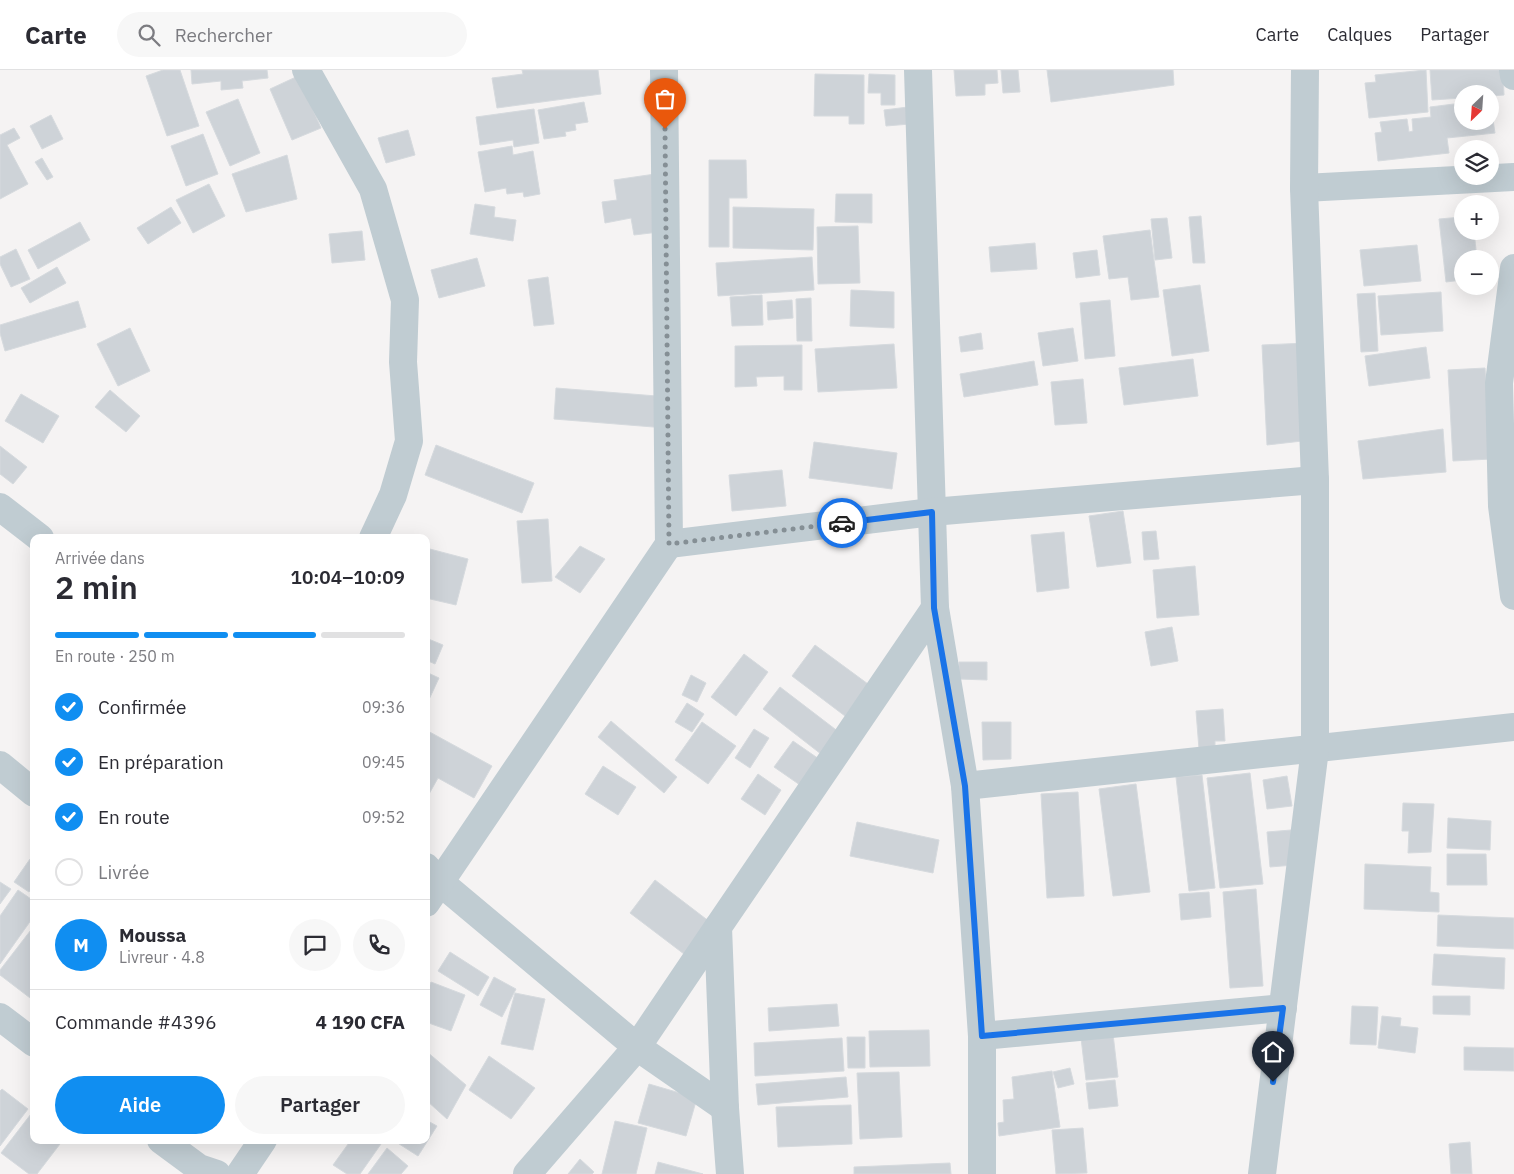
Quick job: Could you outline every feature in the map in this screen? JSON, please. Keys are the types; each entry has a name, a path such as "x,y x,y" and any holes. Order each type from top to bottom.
{"street":[{"path":"306,70 373,189 405,300 403,362 409,441 392,495 375,534"},
{"path":"664,70 669,544 431,884 637,1046 725,1108"},
{"path":"918,70 934,608 965,786 982,1036 982,1174"},
{"path":"1262,1174 1315,749 1315,480 1304,188 1305,70"},
{"path":"1513,70 1514,76"},
{"path":"1304,188 1514,177"},
{"path":"1514,268 1502,506 1514,596"},
{"path":"669,544 932,512 1315,480"},
{"path":"0,507 35,534"},
{"path":"527,1174 637,1046 934,608"},
{"path":"965,786 1514,727"},
{"path":"0,765 30,790"},
{"path":"718,927 725,1108 730,1174"},
{"path":"982,1036 1283,1008"},
{"path":"0,1017 30,1040"},
{"path":"166,1144 199,1168 217,1174"},
{"path":"240,1174 260,1144"}],"building":[{"path":"163,70 180,70 199,126 167,136 146,76"},
{"path":"191,70 267,70 268,78 242,81 243,88 221,90 221,81 192,84"},
{"path":"522,70 598,70 601,94 497,108 492,78 523,74"},
{"path":"954,70 997,70 998,83 985,84 985,95 956,96"},
{"path":"1001,70 1018,70 1020,92 1003,93"},
{"path":"1047,70 1173,70 1174,85 1051,102"},
{"path":"1426,70 1428,112 1369,118 1365,83 1376,82 1375,75"},
{"path":"1430,70 1503,70 1504,95 1499,95 1499,85 1454,85 1454,99 1432,100"},
{"path":"815,74 864,75 864,124 849,124 849,116 814,116"},
{"path":"869,74 895,75 895,105 881,105 881,93 868,93"},
{"path":"298,76 321,128 292,140 270,89"},
{"path":"238,99 260,153 230,166 206,112"},
{"path":"584,102 588,122 575,124 576,130 565,132 566,136 544,139 538,110"},
{"path":"1454,104 1454,130 1495,130 1495,133 1447,138 1449,153 1378,161 1375,133 1382,132 1380,122 1407,119 1409,132 1413,131 1412,119 1431,117 1430,107"},
{"path":"908,107 910,124 886,126 884,110"},
{"path":"534,109 539,143 514,147 513,140 480,145 476,117"},
{"path":"51,115 63,139 42,149 30,126"},
{"path":"14,128 20,138 7,145 28,184 0,199 0,135"},
{"path":"408,130 415,155 386,163 378,138"},
{"path":"203,134 218,174 186,186 171,146"},
{"path":"512,146 513,155 533,151 540,194 524,197 523,192 507,194 506,188 485,192 478,152"},
{"path":"287,155 297,199 246,212 232,174"},
{"path":"42,158 53,177 47,180 35,162"},
{"path":"709,160 746,160 747,198 729,198 729,247 709,247"},
{"path":"662,173 659,232 634,235 631,218 605,223 602,202 617,200 614,180"},
{"path":"209,184 225,216 193,233 176,200"},
{"path":"836,194 872,194 872,223 835,222"},
{"path":"475,204 495,207 494,217 516,220 513,241 470,234"},
{"path":"171,207 181,223 148,244 137,228"},
{"path":"733,207 814,209 813,250 733,248"},
{"path":"1201,216 1205,263 1193,263 1189,217"},
{"path":"1167,218 1172,258 1155,260 1151,219"},
{"path":"1454,218 1454,240 1475,240 1476,250 1454,250 1454,281 1446,282 1439,219"},
{"path":"80,222 90,240 38,269 28,250"},
{"path":"858,226 860,283 818,284 817,227"},
{"path":"1150,230 1159,297 1131,300 1128,277 1109,279 1103,236"},
{"path":"362,231 365,260 332,263 329,234"},
{"path":"1035,243 1037,269 991,272 989,247"},
{"path":"1417,245 1421,281 1364,286 1360,250"},
{"path":"16,249 30,279 11,287 0,264 0,257"},
{"path":"1097,250 1100,275 1076,278 1073,253"},
{"path":"812,257 814,290 718,296 716,263"},
{"path":"477,258 485,286 439,298 431,270"},
{"path":"57,267 66,283 30,303 21,288"},
{"path":"548,277 554,324 534,326 528,280"},
{"path":"1200,285 1209,351 1172,356 1163,290"},
{"path":"851,290 894,292 894,328 850,326"},
{"path":"1441,292 1443,331 1381,335 1378,296"},
{"path":"1375,293 1378,351 1361,352 1357,294"},
{"path":"762,295 763,325 732,326 730,297"},
{"path":"811,298 812,341 797,341 796,299"},
{"path":"792,300 793,318 768,320 767,302"},
{"path":"1110,300 1115,356 1085,359 1080,303"},
{"path":"78,301 86,327 5,351 0,333 0,325"},
{"path":"130,328 150,371 118,386 97,344"},
{"path":"1073,328 1078,361 1043,366 1038,333"},
{"path":"981,333 983,349 961,352 959,337"},
{"path":"1306,343 1311,440 1267,445 1262,345"},
{"path":"894,344 897,388 818,392 815,349"},
{"path":"802,345 802,390 784,390 784,376 756,377 757,386 735,387 735,346"},
{"path":"1426,347 1430,378 1369,386 1365,356"},
{"path":"1193,359 1198,396 1124,405 1119,368"},
{"path":"1034,361 1038,385 964,397 960,374"},
{"path":"1485,368 1491,459 1453,461 1448,370"},
{"path":"1083,379 1087,423 1055,425 1051,382"},
{"path":"556,388 669,397 666,428 554,419"},
{"path":"110,390 140,416 126,432 95,407"},
{"path":"21,394 59,416 43,443 5,421"},
{"path":"1443,429 1446,472 1363,479 1358,441"},
{"path":"814,442 897,453 892,489 809,478"},
{"path":"436,445 534,483 522,513 425,475"},
{"path":"0,446 27,467 13,484 0,474"},
{"path":"782,470 786,506 732,511 729,475"},
{"path":"1123,511 1131,563 1097,567 1089,516"},
{"path":"548,519 552,581 522,583 517,521"},
{"path":"1156,531 1159,559 1144,560 1142,532"},
{"path":"1064,532 1069,588 1037,592 1031,535"},
{"path":"580,546 605,559 580,593 555,577"},
{"path":"430,549 468,559 456,605 430,599"},
{"path":"1195,566 1199,615 1157,618 1153,570"},
{"path":"1172,627 1178,661 1151,666 1145,632"},
{"path":"430,640 443,645 435,664 430,662"},
{"path":"815,645 868,684 845,716 792,676"},
{"path":"744,654 768,672 736,716 711,697"},
{"path":"959,662 987,662 987,680 959,679"},
{"path":"430,674 439,678 430,697"},
{"path":"691,675 706,683 697,702 682,695"},
{"path":"780,687 848,739 830,761 763,709"},
{"path":"687,703 704,714 692,732 675,722"},
{"path":"1223,709 1225,741 1215,741 1215,748 1199,749 1196,711"},
{"path":"611,721 677,777 664,793 598,737"},
{"path":"702,722 736,746 708,784 675,760"},
{"path":"982,722 1011,722 1011,759 983,760"},
{"path":"754,729 769,738 750,768 735,758"},
{"path":"430,732 492,766 474,798 438,778 430,792"},
{"path":"793,741 819,759 800,785 774,767"},
{"path":"603,766 636,787 618,815 585,794"},
{"path":"1250,773 1263,884 1220,888 1207,778"},
{"path":"758,774 781,790 765,815 741,799"},
{"path":"1202,775 1215,888 1189,891 1176,777"},
{"path":"1287,776 1292,806 1267,809 1263,780"},
{"path":"1136,784 1150,892 1113,896 1099,789"},
{"path":"1078,792 1084,896 1047,898 1041,794"},
{"path":"1403,803 1434,804 1431,852 1408,853 1409,831 1402,831"},
{"path":"1448,818 1491,821 1490,850 1447,848"},
{"path":"857,822 939,840 933,873 850,856"},
{"path":"1291,830 1294,865 1270,867 1267,832"},
{"path":"1447,854 1486,854 1487,885 1447,885"},
{"path":"30,859 30,891 29,892 14,882"},
{"path":"1365,864 1431,867 1430,892 1439,893 1439,912 1364,909"},
{"path":"655,880 710,922 684,954 630,913"},
{"path":"0,882 11,889 0,904"},
{"path":"1256,889 1263,986 1230,988 1223,892"},
{"path":"18,890 30,898 30,922 0,964 0,916"},
{"path":"1209,892 1211,917 1181,920 1179,894"},
{"path":"1438,915 1514,918 1514,949 1437,946"},
{"path":"30,931 30,998 0,975 0,970"},
{"path":"450,952 489,977 478,996 438,971"},
{"path":"1434,954 1505,958 1504,989 1432,985"},
{"path":"494,977 516,989 502,1017 480,1005"},
{"path":"431,982 465,995 451,1031 430,1023"},
{"path":"515,993 545,999 533,1050 501,1044"},
{"path":"1433,996 1470,996 1470,1015 1433,1014"},
{"path":"837,1004 839,1026 769,1031 768,1008"},
{"path":"1352,1006 1378,1007 1376,1045 1350,1044"},
{"path":"1382,1016 1401,1018 1400,1026 1418,1028 1415,1053 1378,1048"},
{"path":"929,1030 930,1066 870,1067 869,1031"},
{"path":"1113,1034 1118,1077 1086,1080 1081,1038"},
{"path":"847,1037 865,1037 865,1068 848,1068"},
{"path":"842,1038 844,1071 755,1076 754,1043"},
{"path":"1464,1047 1514,1048 1514,1071 1464,1070"},
{"path":"430,1054 466,1085 447,1119 430,1104"},
{"path":"489,1056 535,1088 511,1119 469,1090"},
{"path":"1070,1068 1074,1084 1058,1088 1053,1072"},
{"path":"1052,1071 1060,1127 999,1136 998,1123 1004,1122 1003,1100 1014,1099 1012,1077"},
{"path":"899,1072 902,1137 860,1139 857,1073"},
{"path":"846,1077 848,1097 758,1105 756,1084"},
{"path":"1115,1080 1118,1106 1089,1109 1086,1083"},
{"path":"649,1084 697,1098 686,1136 638,1123"},
{"path":"2,1089 28,1109 0,1146 0,1091"},
{"path":"851,1105 852,1144 778,1147 776,1107"},
{"path":"30,1115 30,1144 60,1144 37,1174 29,1174 1,1153"},
{"path":"615,1121 647,1128 636,1174 602,1174"},
{"path":"430,1122 437,1126 430,1137"},
{"path":"1083,1128 1087,1173 1056,1174 1052,1130"},
{"path":"1470,1142 1472,1174 1451,1174 1449,1144"},
{"path":"348,1144 381,1144 360,1174 347,1174 333,1165"},
{"path":"399,1144 426,1144 418,1156"},
{"path":"387,1148 408,1166 401,1174 368,1174"},
{"path":"580,1159 594,1172 592,1174 568,1174"},
{"path":"658,1162 703,1174 655,1174"},
{"path":"950,1163 951,1174 854,1174 854,1167"}],"way so far":[{"path":"665,129 669,544 842,523"}],"route":[{"path":"842,523 932,512 934,608 965,786 982,1036 1283,1008 1273,1082"}]}
